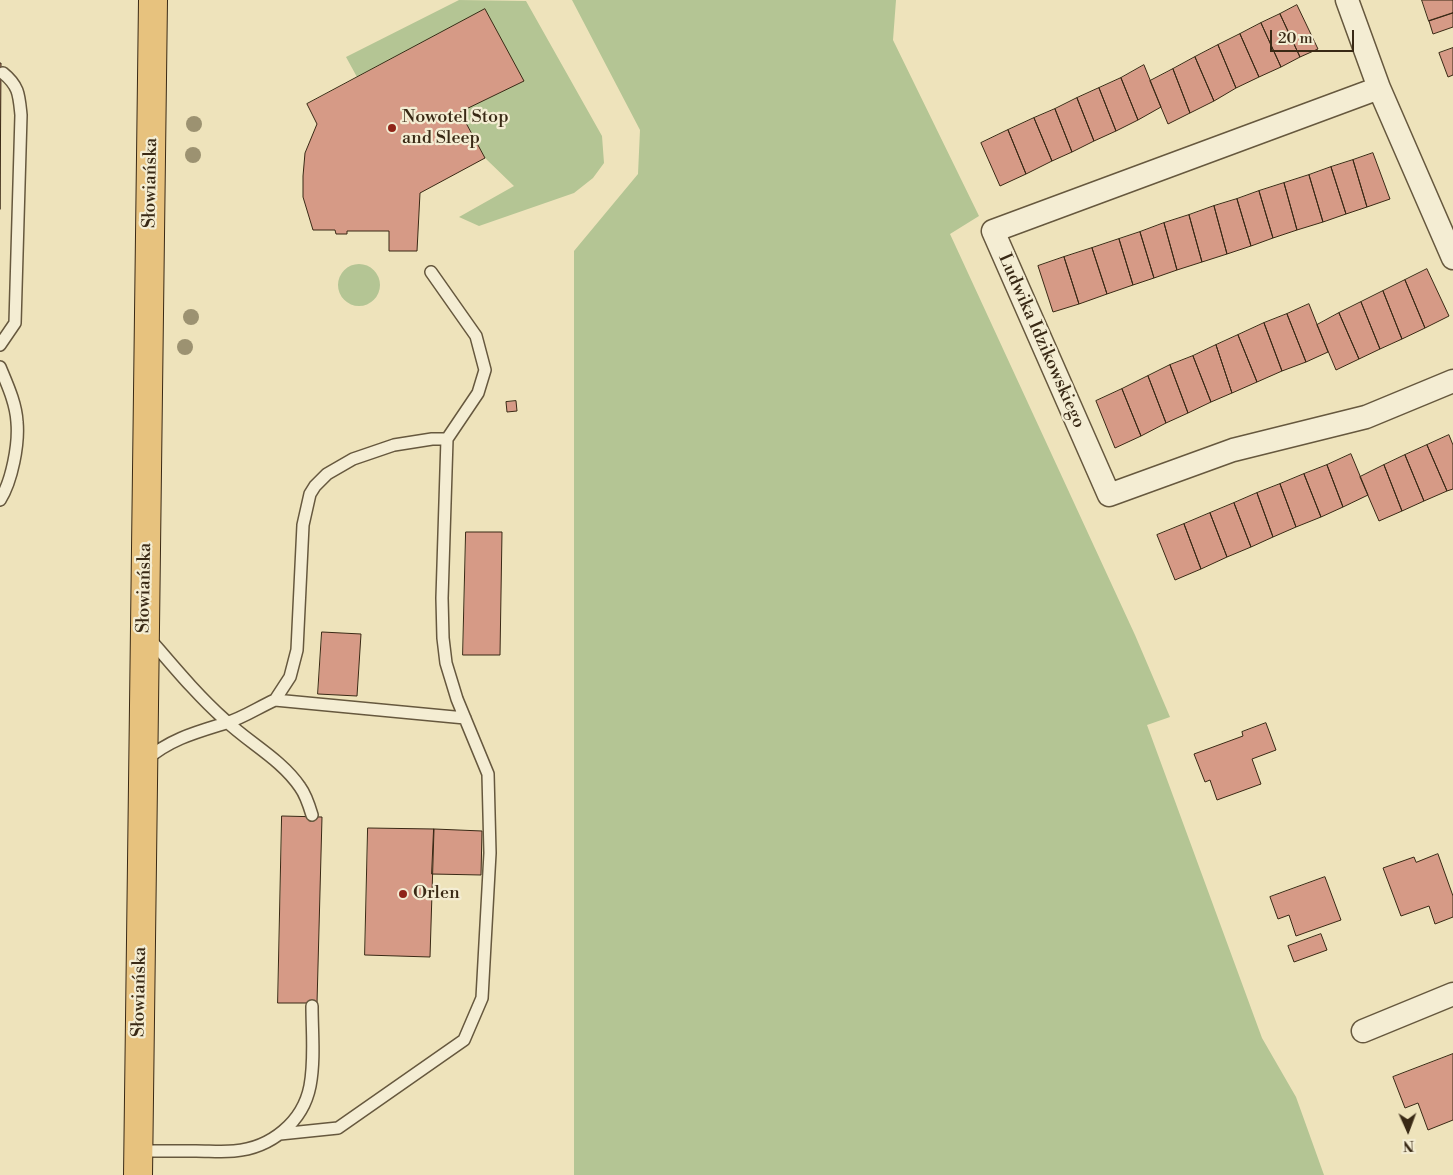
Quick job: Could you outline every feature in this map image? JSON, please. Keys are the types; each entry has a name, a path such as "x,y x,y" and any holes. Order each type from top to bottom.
{"main road":[{"name":"Słowiańska","path":"138,1163 153,0"}],"street":[{"path":"1347,0 1379,88 1453,258"},
{"name":"Ludwika Idzikowskiego","path":"1379,88 993,231 1109,495 1233,450 1366,417 1453,381"},
{"path":"1363,1031 1453,994"}],"lane":[{"path":"0,345 15,323 21,115 19,95 14,82 3,73"},
{"path":"280,1134 338,1128 464,1040 482,998 490,852 488,774 457,699 446,663 442,598 447,439 478,393 485,370 476,336 431,272"},
{"path":"0,367 10,392 17,422 16,448 11,474 0,500"},
{"path":"275,700 290,677 297,650 303,525 310,494 315,486 326,474 353,459 394,445 432,439 447,439"},
{"path":"145,633 193,690 291,776 300,787 312,815"},
{"path":"143,763 175,740 228,722 275,700 465,718"},
{"path":"138,1163 236,1151 258,1146 280,1134 295,1120 303,1108 310,1086 312,1006"}],"green space":[{"path":"459,0 526,1 602,136 604,163 593,178 574,193 479,226 459,217 514,186 485,158 460,112 485,10 357,77 346,57"},
{"path":"572,0 896,0 893,40 979,216 950,234 1135,635 1170,717 1147,725 1262,1038 1296,1097 1324,1175 574,1175 574,251 638,174 640,130"},
{"path":"363,264 371,267 377,273 380,285 377,297 371,303 355,306 347,303 341,297 338,281 341,273 347,267"}],"building":[{"path":"1422,0 1453,0 1453,13 1429,21"},
{"path":"1297,5 1318,49 1300,57 1280,14"},
{"name":"Nowotel Stop and Sleep","path":"485,9 524,81 460,112 485,158 420,193 417,251 389,251 389,231 347,231 347,234 336,234 335,230 313,230 303,197 303,176 305,153 317,124 307,104"},
{"path":"1453,13 1453,27 1433,34 1429,21"},
{"path":"1280,14 1300,57 1281,67 1261,23"},
{"path":"1261,23 1281,67 1259,77 1240,34"},
{"path":"1240,34 1259,77 1236,88 1218,45"},
{"path":"1218,45 1236,88 1214,101 1195,57"},
{"path":"1453,48 1453,75 1448,77 1439,53"},
{"path":"1195,57 1214,101 1190,113 1173,69"},
{"path":"0,63 1,63 0,209"},
{"path":"1144,65 1161,107 1138,120 1121,78"},
{"path":"1173,69 1190,113 1168,124 1150,81"},
{"path":"1121,78 1138,120 1116,131 1099,88"},
{"path":"1099,88 1116,131 1094,141 1077,98"},
{"path":"1077,98 1094,141 1072,152 1055,109"},
{"path":"1055,109 1072,152 1052,161 1034,118"},
{"path":"1034,118 1052,161 1026,174 1008,130"},
{"path":"1008,130 1026,174 1000,186 981,143"},
{"path":"1373,153 1390,199 1367,207 1353,160"},
{"path":"1353,160 1367,207 1346,214 1331,167"},
{"path":"1331,167 1346,214 1323,222 1309,175"},
{"path":"1309,175 1323,222 1297,230 1284,183"},
{"path":"1284,183 1297,230 1273,238 1259,191"},
{"path":"1259,191 1273,238 1251,246 1237,199"},
{"path":"1237,199 1251,246 1227,254 1214,206"},
{"path":"1214,206 1227,254 1202,262 1189,215"},
{"path":"1189,215 1202,262 1177,270 1164,223"},
{"path":"1164,223 1177,270 1154,278 1140,232"},
{"path":"1140,232 1154,278 1133,285 1119,239"},
{"path":"1119,239 1133,285 1107,294 1092,248"},
{"path":"1092,248 1107,294 1079,304 1064,257"},
{"path":"1064,257 1079,304 1053,312 1038,266"},
{"path":"1427,269 1449,316 1425,328 1405,280"},
{"path":"1405,280 1425,328 1402,339 1383,291"},
{"path":"1383,291 1402,339 1380,349 1361,302"},
{"path":"1361,302 1380,349 1359,359 1339,313"},
{"path":"1309,304 1328,352 1306,362 1287,314"},
{"path":"1339,313 1359,359 1336,370 1317,325"},
{"path":"1287,314 1306,362 1282,371 1264,323"},
{"path":"1264,323 1282,371 1257,382 1238,335"},
{"path":"1238,335 1257,382 1232,393 1216,345"},
{"path":"1216,345 1232,393 1211,402 1193,356"},
{"path":"1193,356 1211,402 1188,413 1170,365"},
{"path":"1170,365 1188,413 1166,423 1148,376"},
{"path":"1148,376 1166,423 1141,436 1122,389"},
{"path":"1122,389 1141,436 1115,448 1096,401"},
{"path":"516,401 517,411 507,412 506,402"},
{"path":"1449,435 1453,445 1453,489 1447,491 1427,445"},
{"path":"1427,445 1447,491 1424,501 1405,455"},
{"path":"1351,454 1368,495 1343,507 1327,465"},
{"path":"1405,455 1424,501 1402,511 1384,465"},
{"path":"1327,465 1343,507 1321,517 1304,474"},
{"path":"1384,465 1402,511 1379,521 1360,477"},
{"path":"1304,474 1321,517 1296,527 1280,484"},
{"path":"1280,484 1296,527 1273,537 1257,493"},
{"path":"1257,493 1273,537 1251,547 1234,503"},
{"path":"1234,503 1251,547 1227,557 1210,513"},
{"path":"1210,513 1227,557 1201,569 1184,524"},
{"path":"1184,524 1201,569 1175,580 1157,535"},
{"path":"466,532 502,532 500,655 463,655"},
{"path":"322,632 361,634 357,696 318,694"},
{"path":"1266,723 1276,750 1252,759 1261,784 1217,800 1210,780 1205,782 1194,754 1243,736 1242,732"},
{"path":"282,816 322,817 317,1003 278,1003"},
{"path":"368,828 434,829 430,957 365,955"},
{"path":"434,829 482,831 481,875 432,874"},
{"path":"1438,854 1453,896 1453,917 1435,924 1429,906 1401,916 1383,868 1414,857 1416,862"},
{"path":"1325,877 1341,920 1296,936 1289,915 1278,919 1270,897"},
{"path":"1321,934 1327,950 1294,962 1288,946"},
{"path":"1453,1054 1453,1120 1428,1130 1418,1103 1405,1108 1393,1077"}],"place":[{"name":"Nowotel Stop and Sleep","path":"392,128"},
{"name":"Orlen","path":"403,894"}]}
